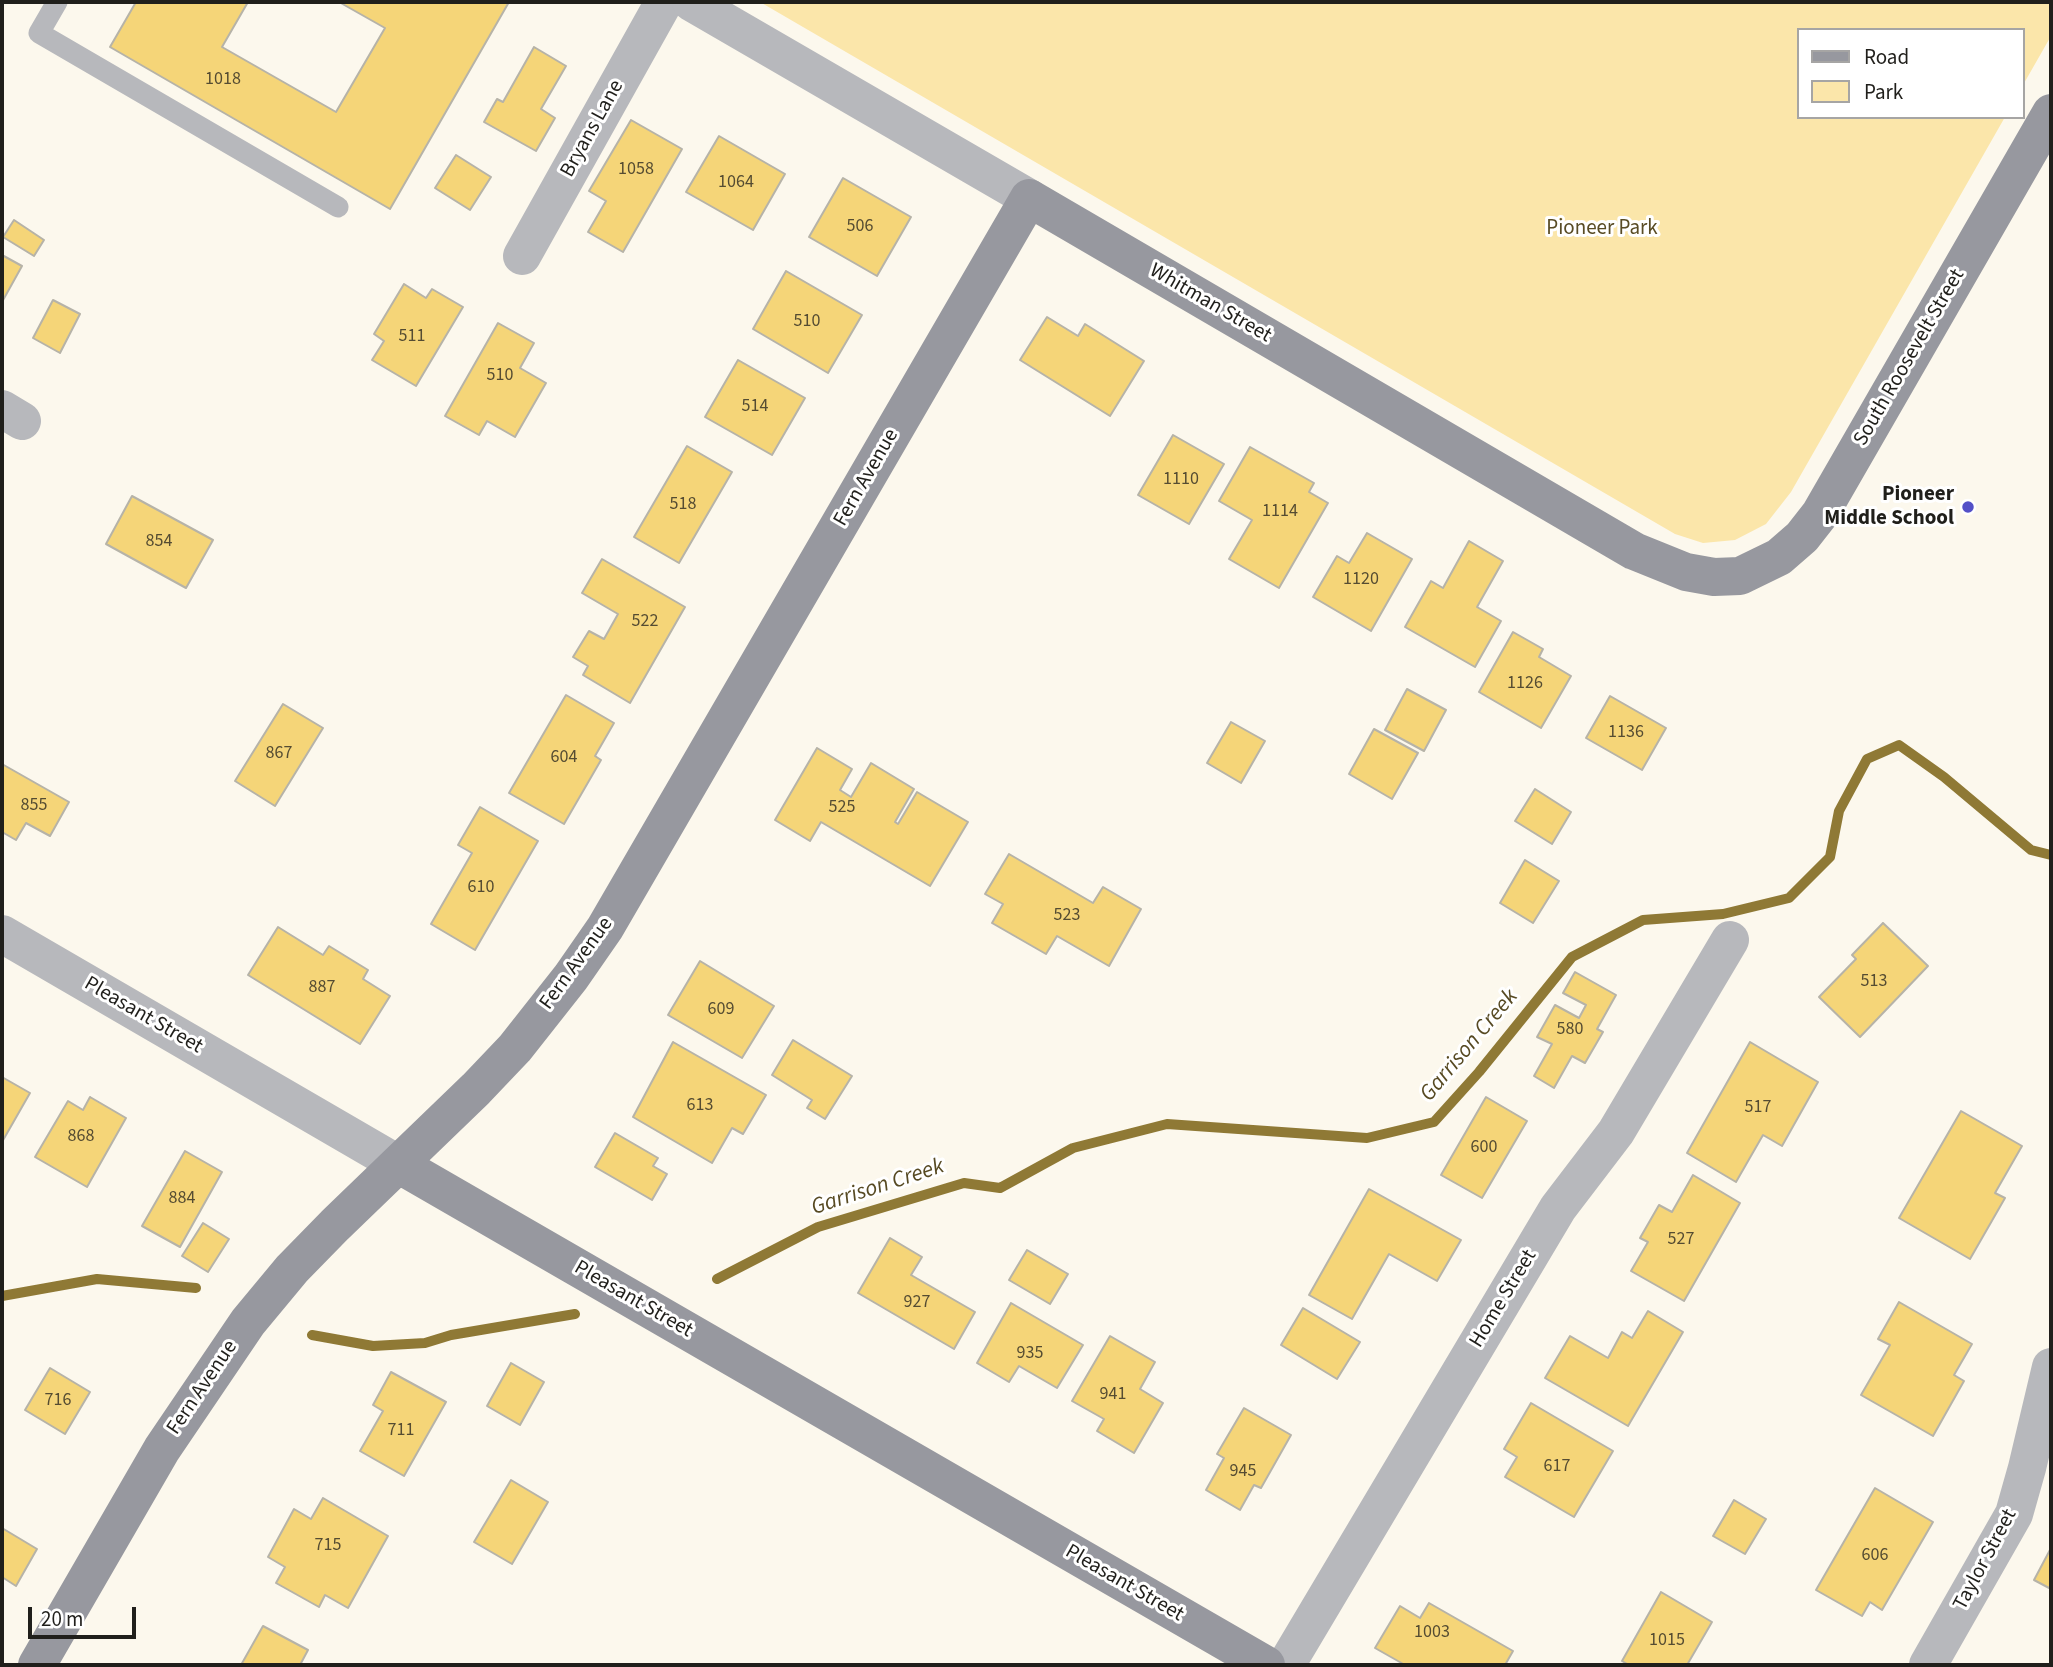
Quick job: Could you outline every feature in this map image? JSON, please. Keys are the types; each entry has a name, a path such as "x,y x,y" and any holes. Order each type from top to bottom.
{"main road":[{"name":"South Roosevelt Street","path":"1740,576 1779,557 1802,537 1819,514 2051,113"},
{"name":"Whitman Street","path":"1029,198 1634,551 1686,572 1714,577 1740,576"},
{"name":"Fern Avenue","path":"37,1665 162,1449 248,1322 292,1269 515,1048 571,977 605,928 1029,198"},
{"name":"Pleasant Street","path":"398,1164 1266,1665"}],"street":[{"name":"Bryans Lane","path":"522,256 664,2"},
{"name":"Whitman Street","path":"691,2 1029,198"},
{"name":"Pleasant Street","path":"2,934 398,1164"},
{"name":"Home Street","path":"1286,1665 1558,1208 1616,1132 1730,940"},
{"name":"Taylor Street","path":"1928,1665 2039,1475 2051,1367"}],"lane":[{"path":"57,2 39,33 338,207"}],"green space":[{"name":"Pioneer Park","path":"760,2 2051,2 2051,36 2025,82 2025,28 1798,28 1798,119 2004,119 1791,492 1766,524 1735,540 1703,543 1675,534"}],"building":[{"path":"136,2 248,2 222,47 336,112 385,28 339,2 509,2 390,209 110,47"},
{"path":"534,47 566,66 541,109 555,118 536,151 484,122 497,99 503,102"},
{"path":"631,120 682,149 623,252 588,232 606,201 589,191"},
{"path":"719,136 785,174 753,230 686,192"},
{"path":"456,155 491,177 470,210 435,188"},
{"path":"843,178 911,217 877,276 809,237"},
{"path":"14,220 44,240 34,256 3,237"},
{"path":"2,255 22,266 2,302"},
{"path":"786,271 862,315 828,373 753,329"},
{"path":"404,284 426,298 432,289 463,307 416,386 372,360 384,341 374,334"},
{"path":"53,300 80,314 60,353 33,338"},
{"path":"1047,317 1078,336 1085,324 1144,361 1110,416 1020,360"},
{"path":"498,323 534,343 520,368 546,383 515,437 487,421 479,435 445,416"},
{"path":"738,360 805,398 772,455 705,417"},
{"path":"1173,435 1224,464 1189,524 1138,495"},
{"path":"687,446 732,472 679,563 634,537"},
{"path":"1250,447 1314,483 1309,492 1328,503 1279,588 1229,559 1252,520 1219,501"},
{"path":"132,496 213,540 186,588 106,544"},
{"path":"1367,533 1412,559 1371,631 1313,597 1337,556 1349,563"},
{"path":"1469,541 1503,561 1477,607 1501,621 1475,667 1405,627 1431,581 1443,588"},
{"path":"602,559 685,607 630,703 583,675 588,666 573,657 589,631 604,639 618,614 582,593"},
{"path":"1513,632 1543,649 1539,657 1571,676 1541,728 1479,692"},
{"path":"1407,689 1446,710 1424,751 1385,730"},
{"path":"566,695 614,723 595,756 601,760 564,824 509,793"},
{"path":"1610,696 1666,728 1642,770 1586,738"},
{"path":"283,704 323,728 275,806 235,781"},
{"path":"1231,722 1265,741 1241,783 1207,763"},
{"path":"1374,729 1418,753 1392,799 1349,774"},
{"path":"817,748 852,769 840,790 851,797 871,763 914,789 895,822 898,824 917,792 968,822 930,886 821,822 810,841 775,820"},
{"path":"2,764 69,802 50,836 26,823 16,840 2,832"},
{"path":"1535,789 1571,812 1552,844 1515,821"},
{"path":"480,807 538,841 475,950 431,924 472,853 458,845"},
{"path":"1009,854 1093,903 1103,887 1141,909 1109,966 1057,936 1046,954 992,923 1003,904 985,894"},
{"path":"1525,860 1559,881 1533,923 1500,903"},
{"path":"1883,923 1928,966 1860,1037 1819,997 1856,959 1852,955"},
{"path":"278,927 323,955 329,946 368,970 363,979 390,996 360,1044 248,975"},
{"path":"700,961 774,1006 742,1058 668,1015"},
{"path":"1575,972 1616,995 1597,1029 1603,1032 1585,1063 1572,1056 1554,1088 1534,1076 1552,1044 1537,1037 1555,1005 1579,1018 1586,1005 1563,993"},
{"path":"793,1040 852,1076 825,1119 807,1108 812,1100 772,1075"},
{"path":"673,1042 766,1095 743,1134 732,1128 712,1163 633,1117"},
{"path":"1750,1042 1818,1082 1782,1146 1763,1135 1736,1182 1687,1153"},
{"path":"2,1077 30,1093 2,1142"},
{"path":"90,1097 126,1118 87,1187 35,1157 68,1101 83,1110"},
{"path":"1486,1097 1527,1121 1482,1198 1441,1175"},
{"path":"1961,1111 2022,1146 1995,1193 2005,1198 1970,1259 1899,1218"},
{"path":"615,1133 658,1158 653,1166 667,1174 652,1200 595,1167"},
{"path":"185,1151 222,1172 180,1247 142,1226"},
{"path":"1693,1175 1740,1203 1684,1301 1631,1271 1648,1242 1640,1238 1659,1205 1672,1212"},
{"path":"1369,1189 1461,1240 1437,1281 1389,1254 1352,1319 1309,1295"},
{"path":"203,1223 229,1239 208,1272 182,1256"},
{"path":"890,1238 922,1257 911,1275 975,1312 954,1349 858,1293"},
{"path":"1027,1250 1068,1274 1050,1304 1009,1280"},
{"path":"1899,1302 1972,1344 1954,1375 1964,1381 1933,1436 1861,1395 1890,1345 1878,1339"},
{"path":"1011,1303 1083,1345 1057,1388 1019,1366 1009,1382 977,1363"},
{"path":"1303,1308 1360,1342 1337,1379 1281,1345"},
{"path":"1648,1311 1683,1332 1628,1426 1545,1378 1570,1336 1608,1358 1622,1332 1632,1338"},
{"path":"1110,1336 1155,1362 1140,1389 1163,1403 1134,1453 1097,1431 1104,1419 1072,1401"},
{"path":"511,1363 544,1382 520,1425 487,1406"},
{"path":"50,1368 90,1392 65,1434 25,1410"},
{"path":"391,1372 446,1402 404,1476 360,1451 383,1411 373,1405"},
{"path":"1531,1403 1613,1451 1574,1517 1505,1477 1517,1457 1504,1449"},
{"path":"1244,1408 1291,1435 1261,1488 1254,1485 1240,1510 1206,1490 1224,1458 1217,1454"},
{"path":"511,1480 548,1502 512,1564 474,1542"},
{"path":"1875,1488 1933,1522 1882,1610 1870,1602 1862,1616 1816,1590"},
{"path":"323,1498 388,1536 348,1608 325,1595 319,1607 276,1583 285,1567 268,1557 294,1509 311,1519"},
{"path":"1734,1500 1766,1519 1745,1554 1713,1536"},
{"path":"2,1528 37,1549 16,1586 2,1577"},
{"path":"2051,1548 2051,1589 2034,1580"},
{"path":"1661,1592 1712,1622 1687,1665 1629,1665 1622,1661"},
{"path":"1429,1603 1513,1651 1505,1665 1405,1665 1375,1648 1400,1606 1420,1618"},
{"path":"263,1626 308,1650 300,1665 241,1665"}],"waterway":[{"name":"Garrison Creek","path":"717,1279 818,1227 964,1183 1000,1188 1073,1148 1167,1124 1367,1138 1434,1122 1479,1072 1572,957 1643,920 1723,914 1789,898 1830,857 1839,811 1867,759 1899,745 1944,777 2031,850 2051,855"},
{"name":"Garrison Creek","path":"2,1296 97,1279 196,1288"},
{"name":"Garrison Creek","path":"312,1335 373,1346 425,1343 451,1335 575,1314"}],"place":[{"name":"Pioneer Middle School","path":"1968,507"}]}
